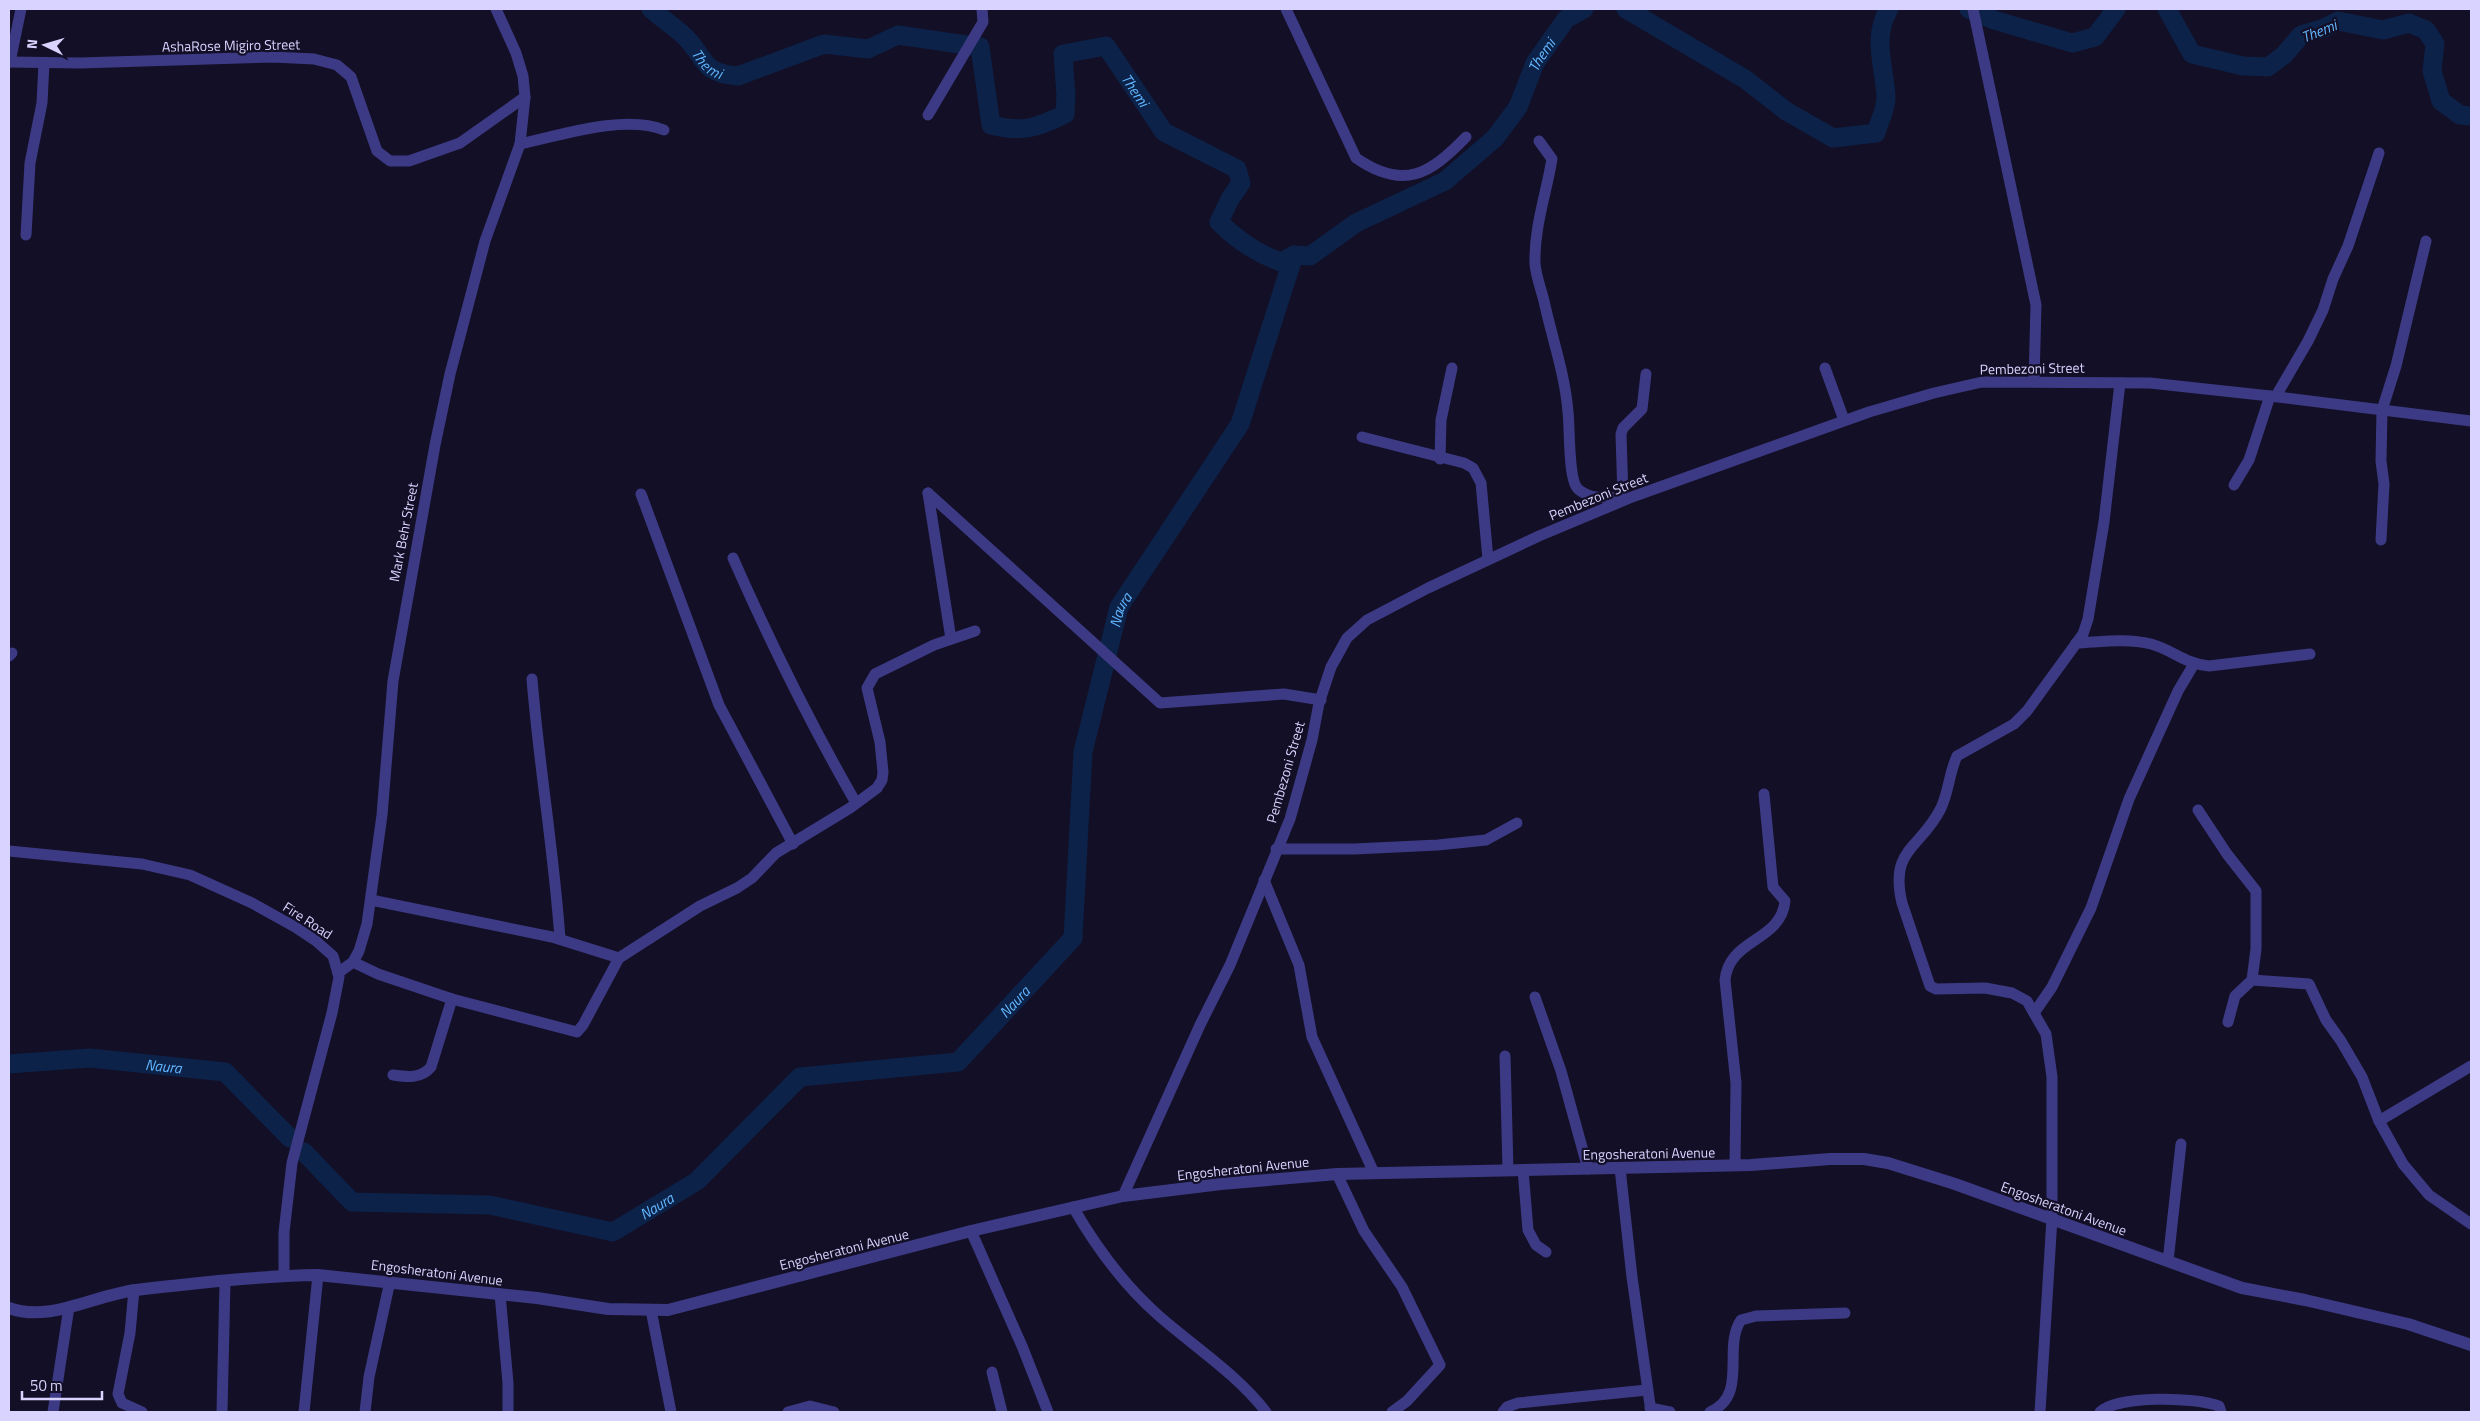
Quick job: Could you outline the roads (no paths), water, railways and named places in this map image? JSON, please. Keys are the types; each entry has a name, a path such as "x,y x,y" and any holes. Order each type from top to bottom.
{"street":[{"path":"9,62 21,9"},
{"name":"Mark Behr Street","path":"353,962 359,951 371,900 389,749 392,681 435,445 450,374 483,249 520,144 525,97 523,76 516,53 496,9"},
{"path":"928,115 983,22 982,9"},
{"path":"1286,9 1356,158 1380,169 1411,176 1442,162 1466,137"},
{"path":"1973,9 2036,305 2034,381"},
{"name":"AshaRose Migiro Street","path":"9,62 44,63 273,57 314,60 337,65 351,76 377,151 382,157 390,161 409,161 460,143 525,97"},
{"path":"26,235 30,163 42,103 44,63"},
{"path":"520,144 618,125 655,126 664,130"},
{"path":"1539,141 1552,159 1537,220 1535,267 1562,368 1567,399 1571,450 1570,470 1578,489 1586,494 1601,498 1628,497 1621,434 1624,428 1642,409 1646,374"},
{"path":"2234,485 2249,460 2273,396 2308,341 2323,310 2332,280 2348,246 2379,153"},
{"path":"2381,540 2384,484 2381,461 2382,410 2396,366 2426,241"},
{"path":"1440,459 1441,420 1452,368"},
{"path":"1825,368 1844,420"},
{"name":"Pembezoni Street","path":"1123,1196 1196,1034 1230,965 1276,849 1290,819 1312,740 1320,700 1331,667 1347,638 1367,620 1488,560 1628,497 1730,464 1844,420 1960,386 1982,382 2150,383 2273,396 2471,421"},
{"path":"2040,1412 2052,1218 2052,1077 2046,1034 2027,1001 2012,993 1998,989 1936,989 1930,986 1899,891 1900,866 1904,855 1929,829 1941,810 1948,792 1952,766 1957,756 2014,724 2026,711 2083,634 2088,619 2104,522 2120,383"},
{"path":"1362,437 1440,459 1464,463 1473,468 1478,474 1484,507 1488,560"},
{"path":"951,639 928,493 1160,703 1284,694 1320,700"},
{"path":"641,494 719,705 793,844"},
{"path":"733,558 774,651 820,740 856,803"},
{"path":"284,1275 284,1232 292,1163 332,1013 338,973 353,962 378,974 452,999 577,1032 583,1025 619,958 700,906 737,888 752,878 776,853 793,844 877,788 882,780 883,772 880,742 867,688 869,681 876,674 934,645 975,631"},
{"path":"2076,643 2129,640 2152,644 2194,664 2209,666 2310,654"},
{"path":"2034,1013 2052,987 2091,908 2129,799 2178,691 2194,664"},
{"path":"532,679 538,748 553,850 560,939"},
{"path":"1735,1166 1736,1083 1725,980 1726,967 1739,952 1778,921 1784,910 1785,901 1773,887 1764,794"},
{"path":"2198,810 2227,854 2256,891 2256,949 2252,980 2235,996 2228,1022"},
{"path":"1276,849 1354,849 1438,845 1486,840 1517,823"},
{"name":"Fire Road","path":"9,851 142,864 190,875 252,903 316,941 333,956 338,973"},
{"path":"1264,880 1299,965 1312,1037 1374,1172"},
{"path":"371,900 560,939 619,958"},
{"path":"2252,980 2309,984 2326,1020 2362,1077 2379,1121 2404,1164 2429,1195 2471,1224"},
{"path":"1536,997 1561,1071 1588,1169"},
{"path":"393,1075 418,1076 426,1073 431,1067 452,999"},
{"path":"1505,1056 1508,1170"},
{"path":"2379,1121 2471,1066"},
{"path":"2168,1261 2181,1144"},
{"name":"Engosheratoni Avenue","path":"9,1308 30,1313 49,1312 134,1290 284,1275 318,1275 390,1281 608,1309 668,1310 971,1231 1123,1196 1221,1184 1374,1172 1735,1166 1830,1159 1888,1163 2052,1218 2242,1288 2305,1300 2408,1324 2471,1345"},
{"path":"1620,1168 1651,1410 1670,1412"},
{"path":"1523,1170 1528,1230 1536,1245 1546,1252"},
{"path":"1338,1174 1364,1232 1402,1288 1440,1365 1406,1401 1392,1412"},
{"path":"1073,1207 1100,1250 1134,1292 1221,1368 1266,1412"},
{"path":"971,1231 1022,1346 1048,1412"},
{"path":"304,1412 318,1275"},
{"path":"365,1412 369,1377 390,1281"},
{"path":"222,1412 225,1282"},
{"path":"134,1290 130,1333 118,1394 122,1403 142,1412"},
{"path":"500,1294 508,1384 508,1412"},
{"path":"53,1412 69,1307"},
{"path":"651,1310 671,1412"},
{"path":"1710,1412 1720,1408 1730,1395 1734,1370 1736,1329 1742,1320 1756,1316 1845,1313"},
{"path":"992,1372 1002,1412"},
{"path":"1503,1412 1507,1407 1518,1403 1647,1390"},
{"path":"2100,1412 2112,1406 2170,1398 2211,1403 2219,1406 2221,1412"},
{"path":"788,1412 810,1406 834,1412"}],"waterway":[{"name":"Themi","path":"651,9 682,34 709,67 725,74 738,76 824,44 868,49 898,35 980,47 991,125 1012,129 1037,126 1065,114 1066,95 1063,54 1106,46 1164,132 1237,169 1241,183 1230,199 1219,222 1248,245 1264,255 1281,262 1294,255 1310,256 1356,223 1445,181 1495,138 1518,107 1535,63 1566,19 1584,9"},
{"name":"Themi","path":"1626,9 1745,79 1786,111 1833,138 1876,133 1886,100 1880,41 1881,30 1889,9"},
{"name":"Themi","path":"1969,9 1994,20 2072,43 2095,37 2116,9"},
{"name":"Themi","path":"2167,9 2192,54 2243,66 2268,67 2284,55 2301,35 2324,28 2338,21 2383,30 2409,23 2426,30 2435,44 2432,71 2441,101 2460,115 2471,116"},
{"name":"Naura","path":"304,1152 352,1202 490,1205 613,1232 697,1181 800,1077 958,1062 1073,938 1083,752 1119,607 1240,424 1294,255"},
{"name":"Naura","path":"9,1064 90,1058 225,1072 290,1138"}]}
